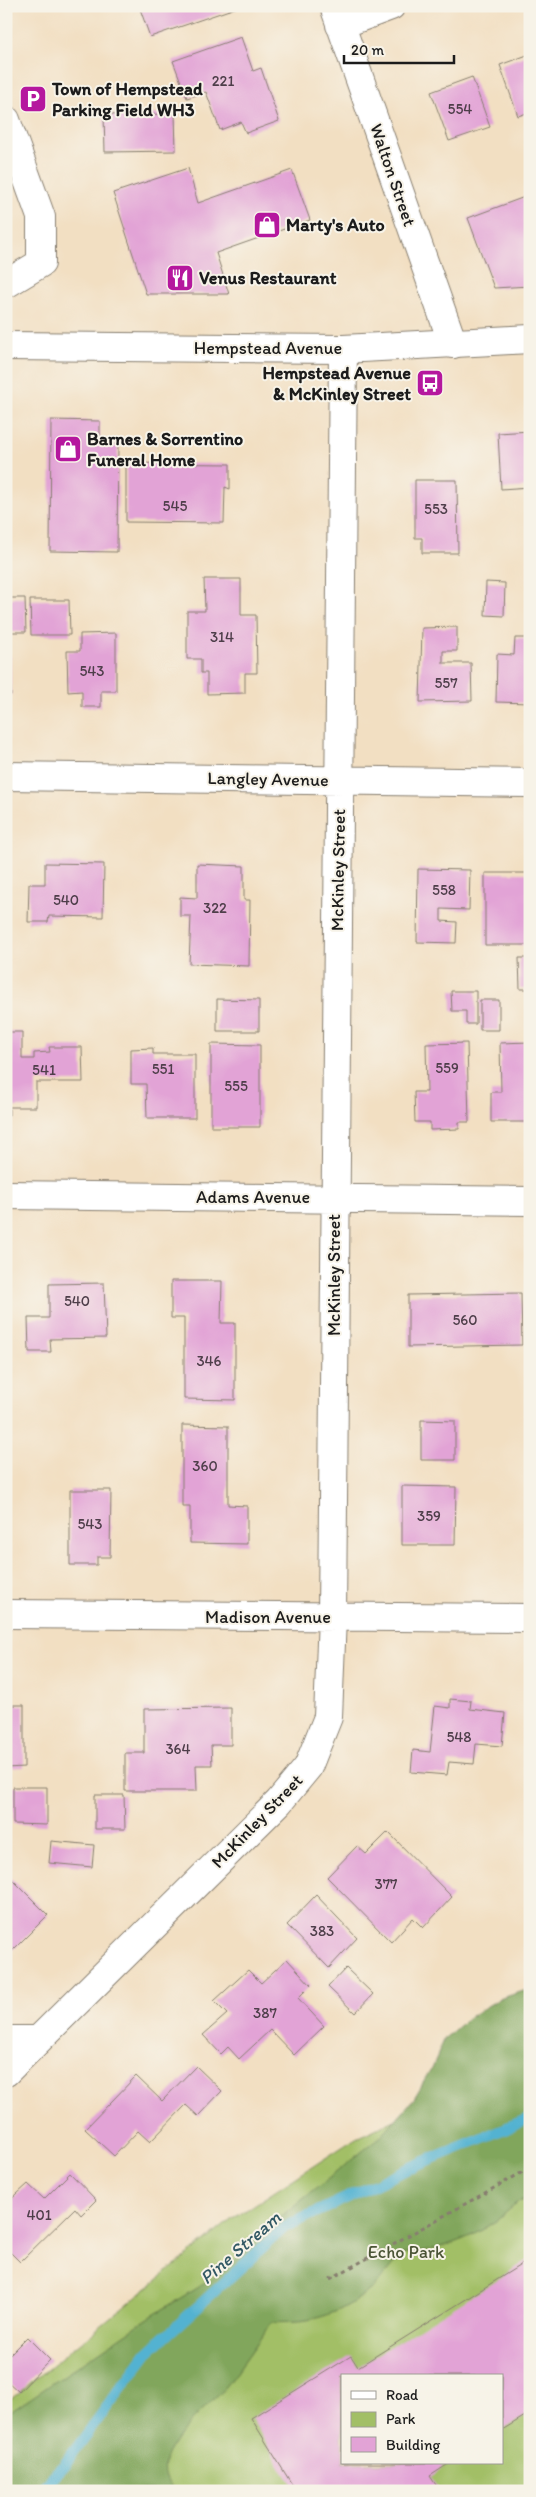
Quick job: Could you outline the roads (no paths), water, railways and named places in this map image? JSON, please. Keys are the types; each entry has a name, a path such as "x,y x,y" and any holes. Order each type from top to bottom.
{"street":[{"path":"337,15 392,6"},
{"name":"Walton Street","path":"337,15 453,344"},
{"path":"6,120 41,217 41,263 6,284"},
{"name":"Hempstead Avenue","path":"6,346 343,349 530,339"},
{"name":"McKinley Street","path":"6,2072 279,1802 308,1767 328,1717 332,1617 334,1198 343,349"},
{"name":"Langley Avenue","path":"6,776 530,783"},
{"name":"Adams Avenue","path":"6,1195 530,1201"},
{"name":"Madison Avenue","path":"6,1614 530,1618"},
{"path":"6,2040 38,2040"}],"waterway":[{"name":"Pine Stream","path":"38,2491 64,2465 147,2353 285,2227 414,2166 530,2118"}],"place":[{"name":"Town of Hempstead Parking Field WH3","path":"33,99"},
{"name":"Marty's Auto","path":"267,225"},
{"name":"Venus Restaurant","path":"180,278"},
{"name":"Hempstead Avenue & McKinley Street","path":"430,383"},
{"name":"Barnes & Sorrentino Funeral Home","path":"68,449"}],"park label":[{"name":"Echo Park","path":"406,2252"}]}
